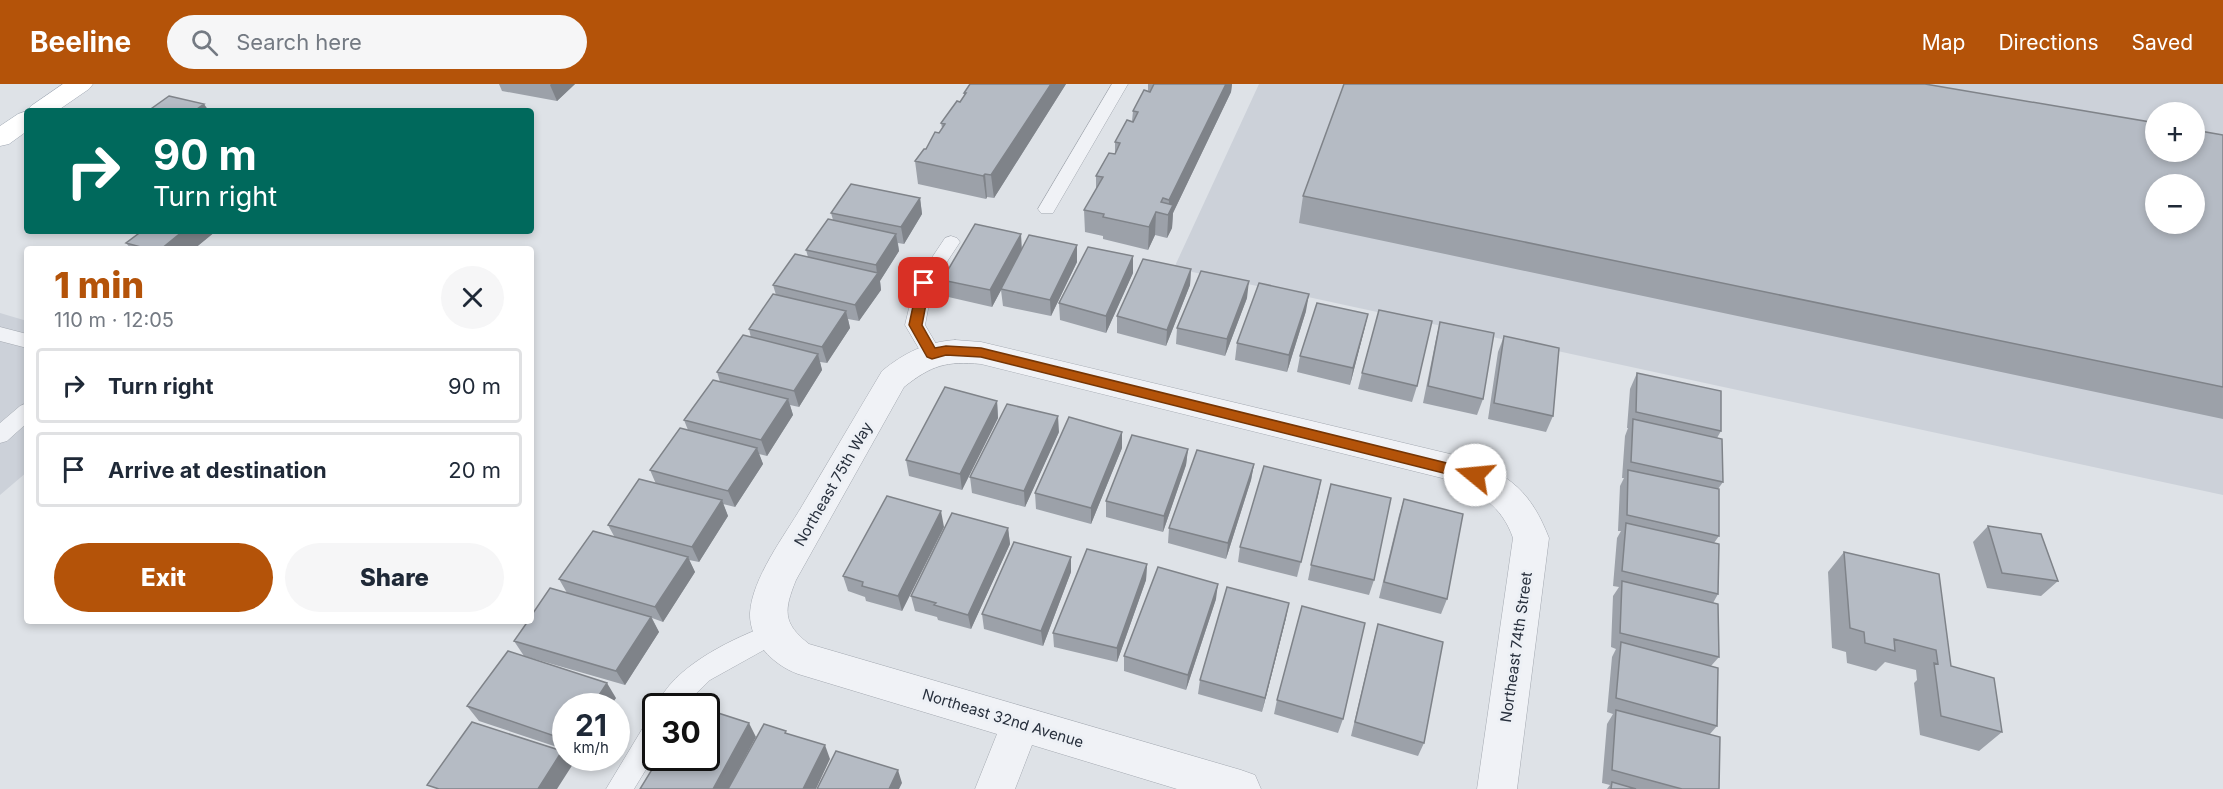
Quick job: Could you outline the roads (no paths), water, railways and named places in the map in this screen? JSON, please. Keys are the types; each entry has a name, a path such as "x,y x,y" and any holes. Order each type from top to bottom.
{"main road":[{"path":"44,108 80,84"},
{"path":"0,138 24,121"}],"street":[{"name":"Northeast 74th Street","path":"932,354 946,351 981,353 1450,468 1475,475 1510,496 1527,521 1531,538 1497,789"},
{"name":"Northeast 75th Way","path":"772,634 768,616 770,597 780,575 893,379 920,358 932,354"},
{"name":"Northeast 32nd Avenue","path":"772,634 783,647 798,657 1241,789"},
{"path":"995,789 1021,723"}],"lane":[{"path":"1047,209 1120,84"},
{"path":"932,354 915,325 924,283 951,242"},
{"path":"0,334 24,340"},
{"path":"0,435 24,414"},
{"path":"677,693 701,671 772,634"},
{"path":"619,789 642,752"}]}
